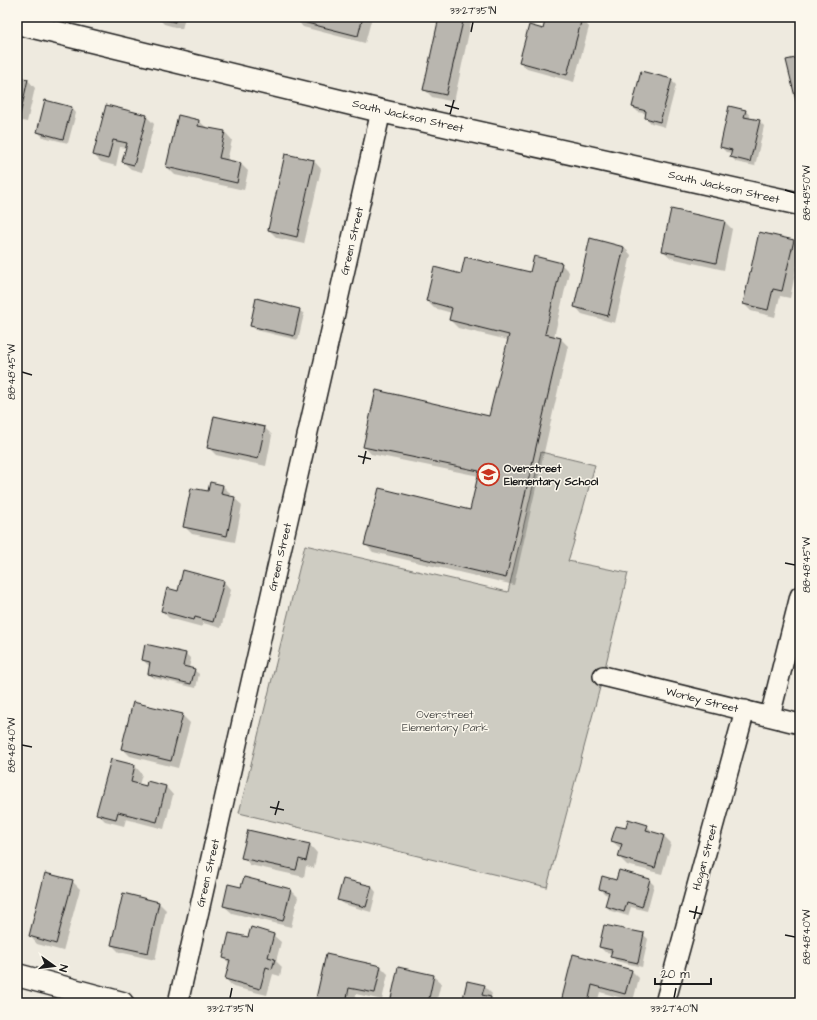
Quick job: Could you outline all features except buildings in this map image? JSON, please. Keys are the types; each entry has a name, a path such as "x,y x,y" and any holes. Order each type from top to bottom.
{"main road":[{"name":"South Jackson Street","path":"17,23 381,111 800,204"},
{"path":"17,975 122,1003"}],"street":[{"name":"Green Street","path":"178,1003 381,111"},
{"path":"770,716 800,596"},
{"name":"Worley Street","path":"603,676 800,724"},
{"name":"Hogan Street","path":"665,1003 745,710"}],"green space":[{"name":"Overstreet Elementary Park","path":"541,452 595,465 568,561 628,573 603,676 547,887 239,813 305,545 508,592"}],"place":[{"name":"Overstreet Elementary School","path":"488,474"}]}
